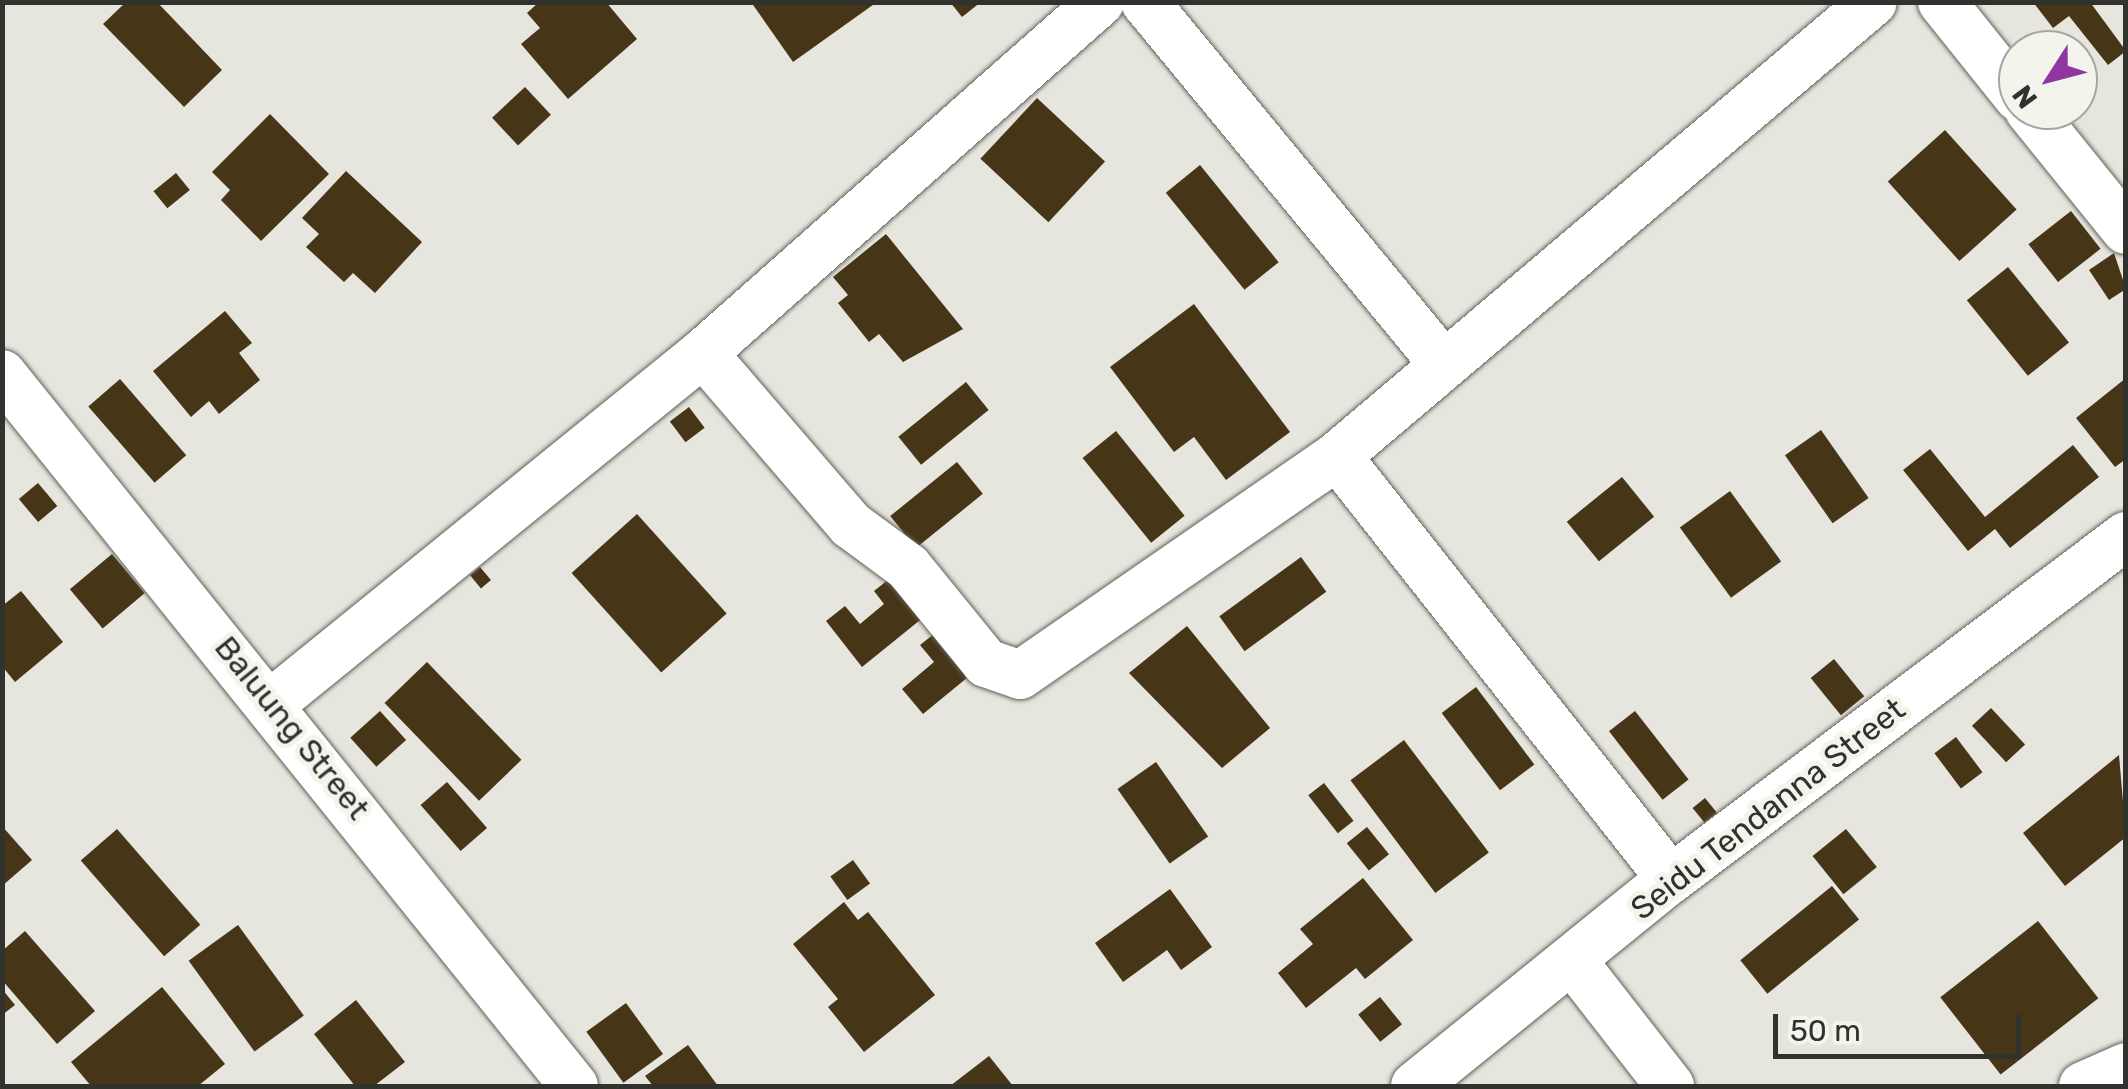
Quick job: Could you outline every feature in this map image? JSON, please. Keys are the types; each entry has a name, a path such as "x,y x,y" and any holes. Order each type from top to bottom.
{"street":[{"path":"274,702 703,353 1100,2"},
{"path":"1145,2 1442,362"},
{"path":"703,353 851,525 908,567 986,663 1020,675 1338,456 1442,362 1874,2"},
{"path":"1942,2 1998,71"},
{"path":"2045,130 2126,230"},
{"name":"Baluung Street","path":"2,374 274,702 551,1078"},
{"path":"1338,456 1671,879"},
{"name":"Seidu Tendanna Street","path":"1415,1086 1575,964 1671,879 2126,536"},
{"path":"1575,964 1670,1086"},
{"path":"2083,1086 2126,1066"}],"building":[{"path":"126,2 157,2 222,70 184,107 103,24"},
{"path":"539,2 606,2 637,39 568,99 521,44 540,28 527,13"},
{"path":"751,2 877,2 793,62"},
{"path":"950,2 981,2 962,17"},
{"path":"2033,2 2090,2 2126,51 2108,65 2098,52 2098,30 2080,30 2069,16 2053,28"},
{"path":"525,87 551,115 518,145 492,118"},
{"path":"1037,98 1105,161 1048,222 980,159"},
{"path":"270,114 329,174 261,241 221,200 230,190 212,172"},
{"path":"1945,130 2017,210 1959,261 1888,182"},
{"path":"1200,165 1279,262 1244,290 1166,193"},
{"path":"346,171 422,242 375,293 353,273 344,282 306,247 319,234 302,218"},
{"path":"176,173 190,190 167,208 153,191"},
{"path":"2071,211 2101,249 2058,282 2028,244"},
{"path":"886,234 963,329 903,362 879,334 869,342 838,303 848,295 833,277"},
{"path":"2114,253 2126,289 2109,300 2089,270"},
{"path":"2008,267 2069,342 2028,376 1967,300"},
{"path":"1194,304 1290,432 1226,480 1194,437 1174,452 1110,367"},
{"path":"225,311 252,343 239,353 260,380 219,414 209,401 191,417 153,371"},
{"path":"2126,378 2126,459 2115,467 2076,418"},
{"path":"120,379 186,455 155,483 88,407"},
{"path":"966,382 989,410 921,465 898,437"},
{"path":"689,407 705,428 685,442 670,421"},
{"path":"1821,430 1869,498 1833,523 1785,455"},
{"path":"1116,431 1185,516 1151,543 1083,458"},
{"path":"2073,445 2099,477 2010,548 1995,529 1968,551 1903,470 1930,449 1985,517"},
{"path":"957,462 983,494 916,548 890,516"},
{"path":"1622,477 1654,517 1599,561 1567,522"},
{"path":"38,483 57,506 38,522 19,499"},
{"path":"1730,491 1781,561 1731,598 1680,527"},
{"path":"637,514 727,614 661,672 572,573"},
{"path":"112,554 145,593 103,628 70,589"},
{"path":"1301,557 1326,592 1245,651 1219,616"},
{"path":"480,567 491,580 481,588 470,575"},
{"path":"903,568 935,608 862,667 826,621 845,606 860,624 884,604 874,591"},
{"path":"21,591 63,642 15,682 2,666 2,606"},
{"path":"944,626 979,668 923,714 902,689 934,662 920,645"},
{"path":"1187,626 1270,728 1222,768 1129,673"},
{"path":"1834,659 1864,696 1841,715 1811,678"},
{"path":"427,662 521,760 479,801 385,703"},
{"path":"1476,687 1534,764 1500,790 1442,713"},
{"path":"1991,708 2025,745 2006,762 1972,726"},
{"path":"380,711 406,740 376,767 350,738"},
{"path":"1635,711 1689,780 1663,800 1609,731"},
{"path":"1956,737 1982,772 1961,788 1934,753"},
{"path":"1404,740 1489,853 1435,893 1350,780"},
{"path":"2119,755 2126,837 2065,886 2023,833"},
{"path":"1156,762 1208,837 1170,864 1117,789"},
{"path":"447,782 487,828 461,851 421,805"},
{"path":"1324,783 1354,821 1338,833 1308,795"},
{"path":"1705,798 1717,813 1705,823 1693,808"},
{"path":"2,826 32,860 2,886"},
{"path":"1367,827 1389,854 1369,871 1347,843"},
{"path":"117,829 200,925 164,956 81,860"},
{"path":"1846,829 1877,867 1843,894 1813,856"},
{"path":"853,860 870,883 847,900 830,876"},
{"path":"1363,878 1413,940 1365,979 1356,968 1306,1008 1278,973 1313,944 1300,929"},
{"path":"1832,886 1859,919 1767,994 1740,960"},
{"path":"1170,889 1212,947 1181,970 1167,950 1123,982 1095,943"},
{"path":"844,902 858,920 868,912 935,995 864,1052 828,1007 838,999 793,944"},
{"path":"2038,921 2098,998 2001,1075 1940,997"},
{"path":"238,925 304,1016 254,1051 189,961"},
{"path":"25,931 95,1011 57,1044 2,980 2,951"},
{"path":"162,987 225,1064 198,1086 91,1086 71,1062"},
{"path":"2,989 15,1005 2,1015"},
{"path":"1380,997 1402,1024 1380,1042 1358,1015"},
{"path":"356,1000 405,1062 374,1086 355,1086 314,1034"},
{"path":"626,1003 663,1054 623,1083 586,1032"},
{"path":"688,1045 718,1086 653,1086 645,1076"},
{"path":"989,1056 1013,1086 950,1086"}]}
